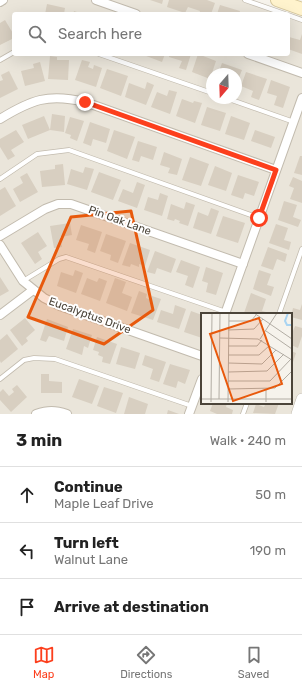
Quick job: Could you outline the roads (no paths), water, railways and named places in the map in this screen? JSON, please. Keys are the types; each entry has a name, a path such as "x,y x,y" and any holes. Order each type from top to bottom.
{"main road":[{"path":"277,0 292,9"}],"street":[{"path":"96,0 130,12"},
{"path":"254,56 302,73"},
{"path":"0,119 22,106 38,100 55,98 72,99 85,102 276,170"},
{"path":"225,313 302,98"},
{"name":"Pin Oak Lane","path":"0,236 45,209 58,204 71,204 243,264"},
{"name":"Eucalyptus Drive","path":"0,245 23,281 44,298 60,306 201,356"},
{"path":"0,315 33,290"},
{"path":"191,410 201,381"},
{"path":"297,414 302,399"},
{"path":"36,414 49,410 67,414"}],"lane":[{"path":"245,0 292,9 302,20"},
{"path":"0,60 12,53"},
{"path":"105,56 206,91"},
{"path":"242,104 294,122"},
{"path":"0,179 37,154 69,150 259,218"},
{"path":"279,313 302,249"},
{"path":"23,281 59,259 66,257 225,313"},
{"path":"0,378 28,358 55,358 191,410"},
{"path":"244,414 247,404"}]}
